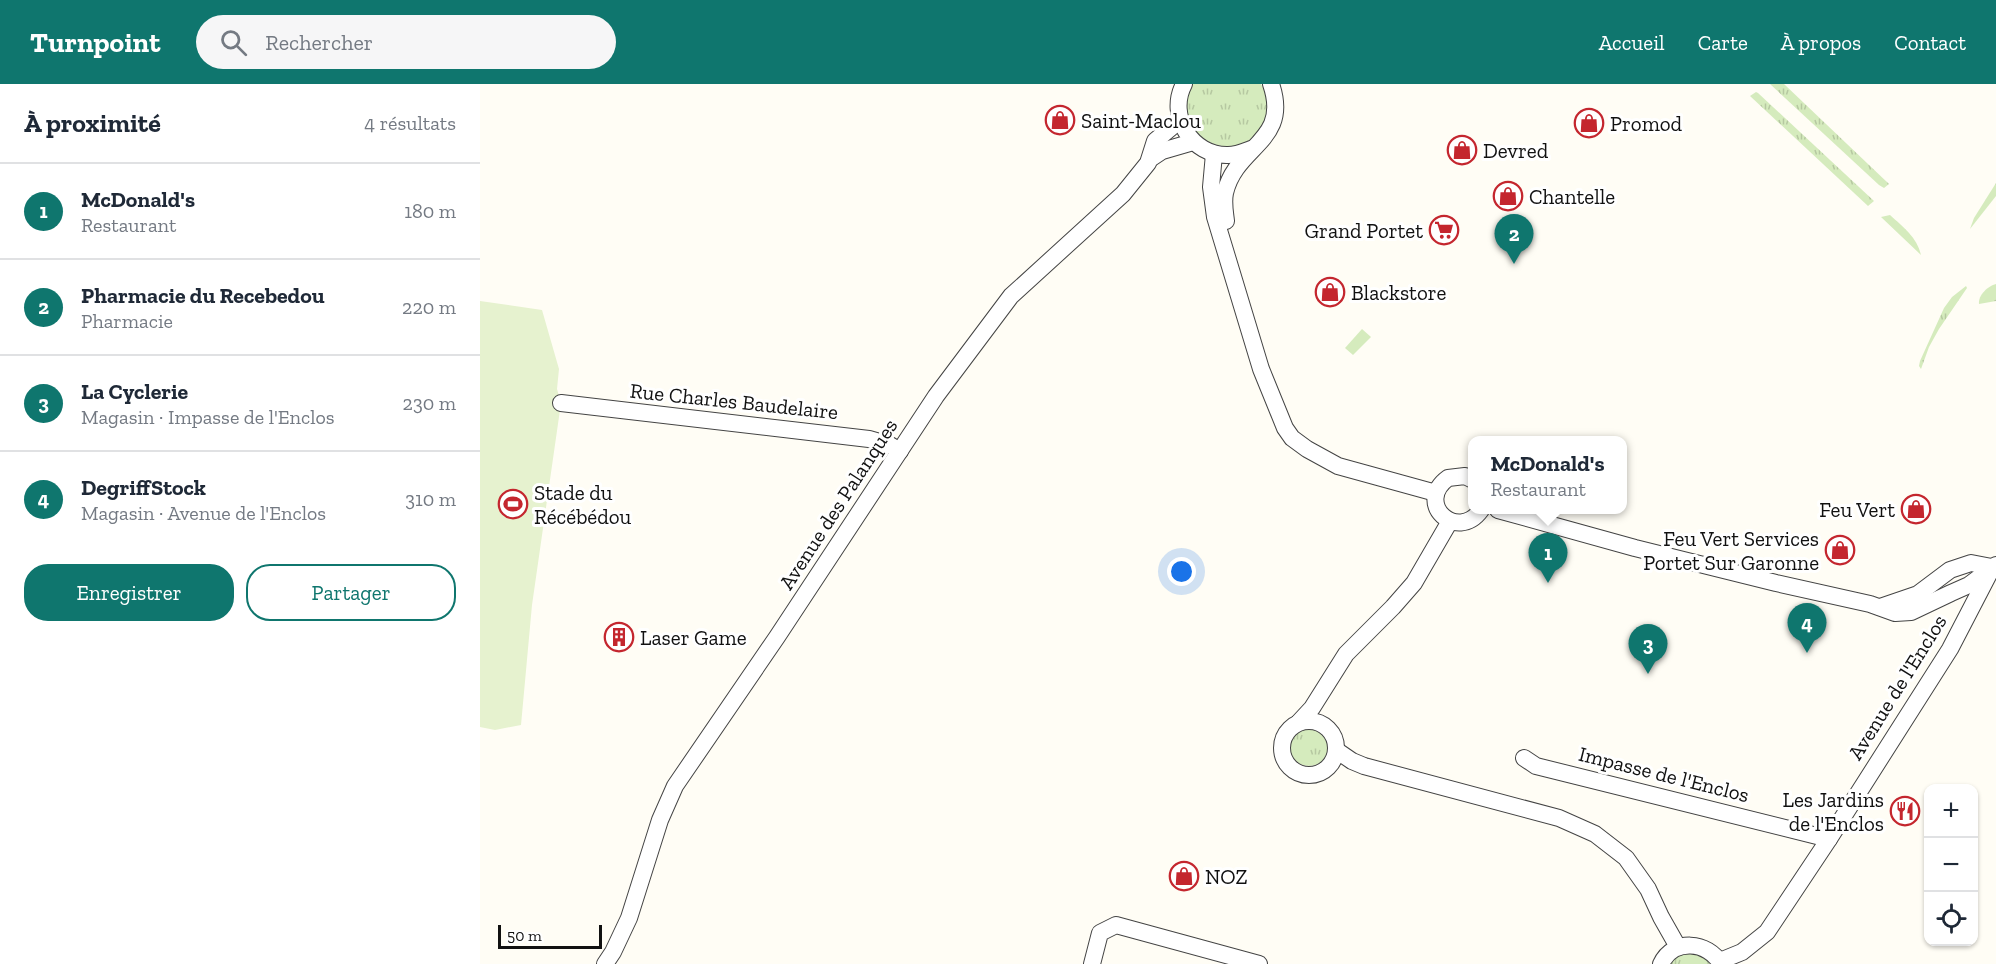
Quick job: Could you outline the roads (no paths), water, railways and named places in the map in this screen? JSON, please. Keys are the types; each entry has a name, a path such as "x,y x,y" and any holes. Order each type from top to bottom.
{"street":[{"path":"1184,84 1178,105 1180,120 1185,132 1193,142 1214,154 1227,156 1252,149"},
{"path":"1242,304 1234,249 1226,225 1225,192 1239,163 1263,140 1272,127 1276,105 1271,84"},
{"name":"Avenue des Palanques","path":"605,964 629,918 660,820 675,786 936,396 1011,296 1123,194 1150,159 1155,141 1180,120"},
{"path":"1150,159 1162,151 1193,142"},
{"path":"1214,154 1211,187 1215,217 1261,369 1276,411 1292,438 1319,458 1338,466 1436,494"},
{"name":"Rue Charles Baudelaire","path":"561,404 869,439 890,445 900,451"},
{"path":"1468,478 1448,478 1442,483 1436,494 1438,510 1450,521 1461,523 1478,514"},
{"path":"1513,514 1895,613 1911,612 1969,585 1995,566"},
{"path":"1326,684 1323,715 1335,738 1336,750 1333,762 1328,768 1321,773 1304,775 1295,772 1284,759 1281,750 1282,741 1292,726 1312,708 1326,684 1346,654 1414,583 1450,521"},
{"name":"Avenue de l'Enclos","path":"1720,963 1742,952 1767,932 1950,649 1995,566"},
{"path":"1299,722 1315,721 1329,729"},
{"path":"1336,750 1364,766 1559,818 1595,834 1626,858 1648,889 1660,917 1678,947"},
{"name":"Impasse de l'Enclos","path":"1524,758 1536,766 1829,839"},
{"path":"1328,768 1346,765 1364,766"},
{"path":"1092,964 1100,933 1116,925 1258,964"},
{"path":"1661,964 1670,952 1688,945 1706,948 1720,963"}],"place":[{"name":"Saint-Maclou","path":"1060,120"},
{"name":"Promod","path":"1589,123"},
{"name":"Devred","path":"1462,150"},
{"name":"Chantelle","path":"1508,196"},
{"name":"Grand Portet","path":"1444,230"},
{"name":"Pharmacie du Recebedou","path":"1514,264"},
{"name":"Blackstore","path":"1330,292"},
{"name":"Stade du Récébédou","path":"513,504"},
{"name":"Feu Vert","path":"1916,509"},
{"name":"Feu Vert Services Portet Sur Garonne","path":"1840,550"},
{"name":"McDonald's","path":"1548,583"},
{"name":"Laser Game","path":"619,637"},
{"name":"DegriffStock","path":"1807,653"},
{"name":"La Cyclerie","path":"1648,674"},
{"name":"Les Jardins de l'Enclos","path":"1905,811"},
{"name":"NOZ","path":"1184,876"}]}
